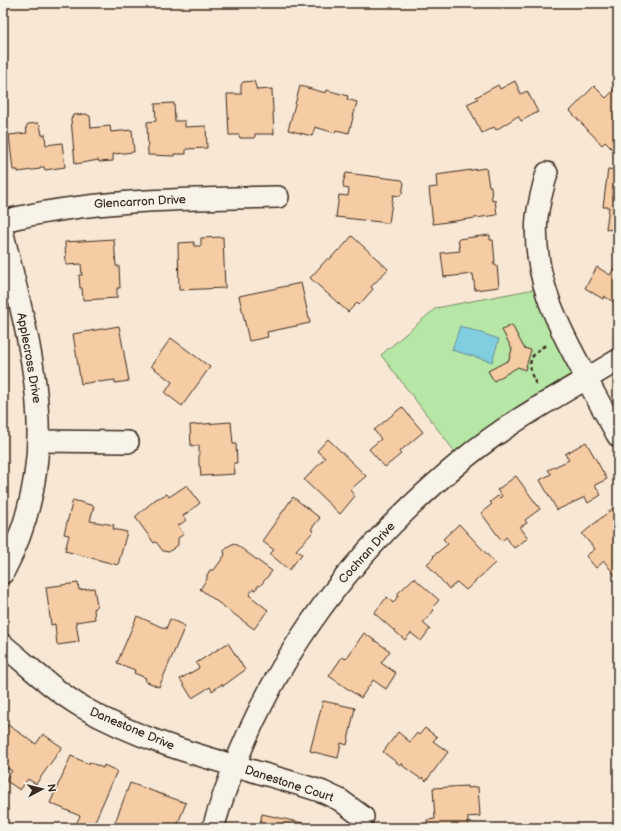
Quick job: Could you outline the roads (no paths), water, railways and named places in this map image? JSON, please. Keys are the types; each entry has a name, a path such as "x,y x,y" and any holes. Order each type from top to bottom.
{"street":[{"path":"547,173 537,217 537,249 546,294 586,379 618,436"},
{"name":"Glencarron Drive","path":"3,221 73,207 125,201 278,197"},
{"name":"Applecross Drive","path":"3,234 34,373 38,404 36,471 28,512 22,533 3,573"},
{"name":"Cochran Drive","path":"213,828 233,766 272,685 289,655 331,595 359,559 409,506 466,458 517,421 618,360"},
{"path":"38,441 128,442"},
{"name":"Danestone Drive","path":"3,645 70,699 98,716 153,739 233,766"},
{"name":"Danestone Court","path":"233,766 323,792 345,803 363,817"}],"water":[{"path":"460,326 499,339 492,362 452,350"}]}
